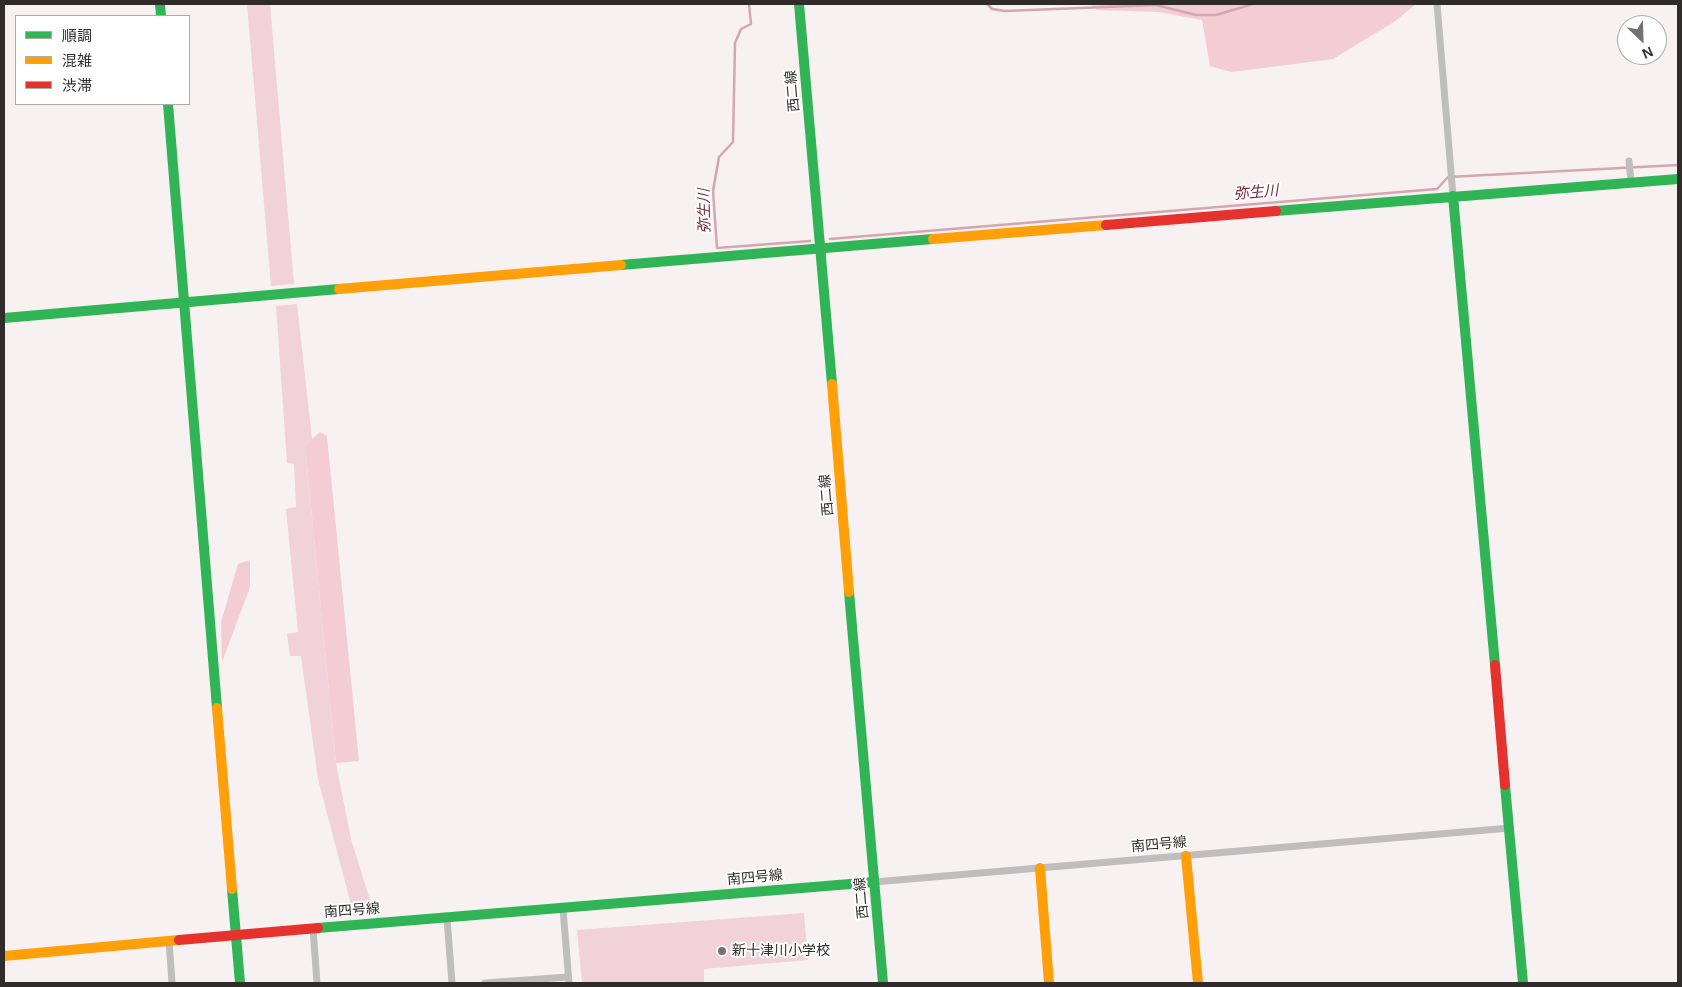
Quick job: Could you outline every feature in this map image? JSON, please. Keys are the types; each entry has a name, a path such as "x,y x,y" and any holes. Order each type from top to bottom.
{"street":[{"name":"西二線","path":"799,4 883,983"},
{"path":"1437,4 1523,983"},
{"path":"168,105 240,983"},
{"path":"1629,161 1630,177"},
{"path":"4,318 1453,196 1630,177 1678,179"},
{"name":"南四号線","path":"4,956 313,928 563,909 1510,828"},
{"path":"1186,856 1198,983"},
{"path":"1040,868 1049,983"},
{"path":"485,983 569,980 563,909"},
{"path":"447,918 452,983"},
{"path":"313,928 317,983"},
{"path":"168,941 172,983"}],"shaded area":[{"path":"247,4 270,4 294,284 271,286"},
{"path":"1090,4 1416,4 1394,22 1333,59 1231,72 1210,66 1202,20 1159,12 1097,10"},
{"path":"297,304 312,439 305,445 336,763 351,839 374,913 354,916 318,779 301,656 290,656 287,634 298,632 286,509 296,507 294,464 287,463 276,306"},
{"path":"320,432 327,436 359,761 336,763 305,445"},
{"path":"250,560 250,587 222,662 221,622 238,564"},
{"path":"804,913 808,960 704,969 704,983 582,983 577,930"}],"waterway":[{"name":"弥生川","path":"749,4 751,24 741,29 735,43 733,142 719,157 713,191 717,248 810,241"},
{"path":"987,4 992,9 1005,11 1156,5 1196,15 1216,15 1253,4"},
{"name":"弥生川","path":"830,239 1437,189 1448,177 1678,165"}],"traffic: fast":[{"path":"160,4 161,15"},
{"path":"799,4 832,384"},
{"path":"168,105 217,708"},
{"path":"1276,211 1678,179"},
{"path":"1453,196 1495,665"},
{"path":"621,265 933,239"},
{"path":"4,318 339,289"},
{"path":"849,592 883,983"},
{"path":"1505,785 1523,983"},
{"path":"318,928 874,882"},
{"path":"232,889 240,983"}],"traffic: slow":[{"path":"933,239 1106,225"},
{"path":"339,289 621,265"},
{"path":"832,384 849,592"},
{"path":"217,708 232,889"},
{"path":"1186,856 1198,983"},
{"path":"1040,868 1049,983"},
{"path":"4,956 179,940"}],"traffic: jam":[{"path":"1106,225 1276,211"},
{"path":"1495,665 1505,785"},
{"path":"179,940 318,928"}],"place":[{"name":"新十津川小学校","path":"722,951"}]}
